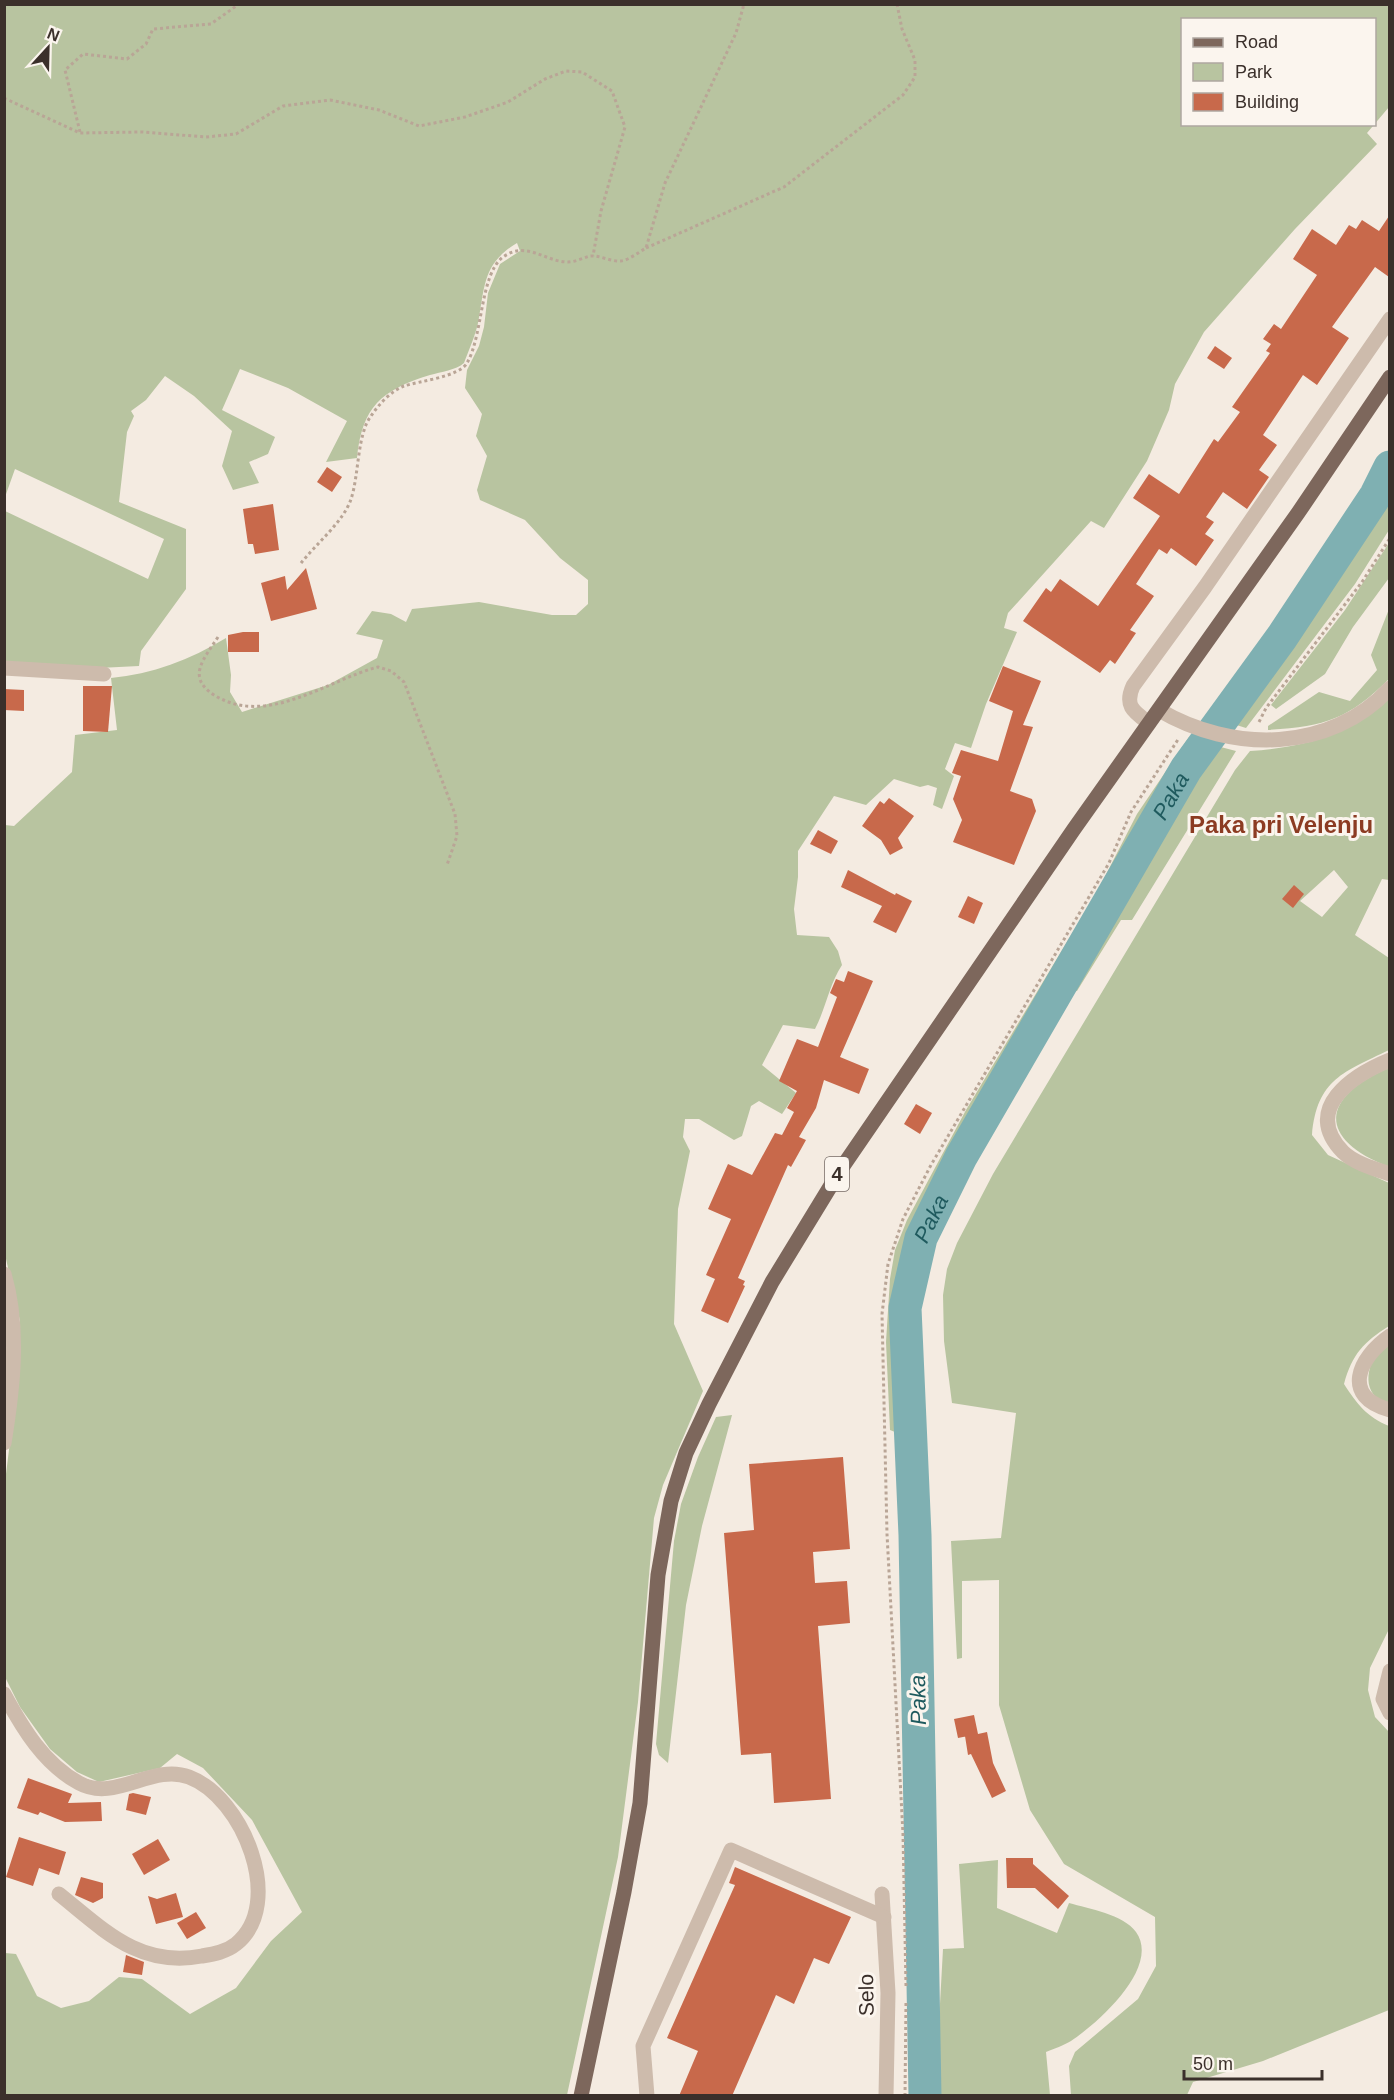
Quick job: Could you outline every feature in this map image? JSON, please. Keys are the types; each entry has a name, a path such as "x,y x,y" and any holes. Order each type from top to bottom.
{"main road":[{"name":"4","path":"581,2096 624,1892 640,1803 658,1575 671,1501 686,1453 738,1347 801,1231 879,1112 1389,377"}],"street":[{"path":"1389,319 1205,587 1133,686 1128,697 1130,707 1154,717 1243,740 1289,740 1334,728 1360,714 1389,688"},
{"path":"4,668 104,674"},
{"path":"1389,1060 1365,1070 1348,1081 1334,1099 1327,1119 1332,1135 1343,1152 1389,1174"},
{"path":"4,1274 12,1301 14,1347 4,1443"},
{"path":"1389,1336 1375,1346 1362,1362 1359,1380 1364,1396 1376,1407 1389,1410"},
{"path":"1389,1671 1383,1699 1389,1713"},
{"path":"4,1694 32,1742 58,1770 81,1784 101,1790 165,1774 188,1777 214,1792 231,1809 247,1837 258,1886 255,1911 247,1931 236,1944 218,1953 189,1959 157,1957 134,1950 59,1894"},
{"path":"647,2096 643,2046 731,1850 884,1917"},
{"name":"Selo","path":"882,1894 888,1994 886,2096"}],"path":[{"path":"80,133 65,70 83,54 127,59 146,45 153,29 211,24 239,4"},
{"path":"646,248 665,183 732,43 744,4"},
{"path":"301,563 326,532 341,519 351,500 369,417 388,397 403,387 449,374 464,367 468,362 481,325 489,279 501,258 516,251 533,251 568,262 593,256 622,261 646,248 784,187 903,95 915,77 915,60 902,29 897,4"},
{"path":"4,98 80,133 142,132 206,137 236,134 283,106 330,100 380,110 419,126 465,117 508,102 556,75 567,71 582,72 612,91 626,128 602,211 593,256"},
{"path":"1266,708 1362,582 1389,538"},
{"path":"218,637 201,665 198,677 203,687 220,698 246,707 281,702 330,687 361,671 378,667 391,671 404,682 455,814 457,836 447,864"},
{"path":"905,2096 907,2040 903,1834 886,1534 882,1314 888,1264 903,1219 962,1111 1109,863 1131,812 1188,724"}],"green space":[{"path":"5,5 1389,5 1389,107 1376,122 1376,18 1181,18 1181,126 1373,126 1367,133 1377,144 1295,229 1204,332 1175,384 1169,410 1147,461 1104,528 1091,521 1008,613 1004,628 1017,632 986,704 971,748 955,743 945,769 954,776 942,809 933,805 937,788 928,785 920,787 894,779 866,805 834,796 798,851 794,909 797,935 829,937 838,951 842,965 815,1029 783,1025 762,1065 796,1093 782,1114 759,1101 751,1106 742,1136 734,1140 699,1119 685,1119 683,1137 690,1151 678,1209 674,1324 703,1391 663,1485 654,1518 638,1702 618,1857 567,2095 4,2095 5,1953 16,1954 37,1996 61,2008 89,2001 119,1977 142,1979 190,2014 236,1988 271,1941 302,1912 252,1820 203,1768 177,1754 160,1768 99,1782 77,1772 50,1749 20,1707 5,1677 5,1482 20,1361 20,1321 4,1250 5,825 14,826 72,772 75,735 117,730 111,678 170,665 226,638 231,675 230,692 242,712 328,685 377,658 383,640 356,634 372,611 391,614 406,622 412,609 479,602 552,615 576,615 588,604 588,580 560,558 525,520 480,500 477,490 487,456 476,436 482,414 465,388 467,370 479,346 488,293 500,264 520,251 517,243 497,259 487,277 477,328 464,363 453,369 413,381 387,394 369,413 357,458 326,462 347,421 288,388 240,369 222,410 275,437 268,454 249,462 259,483 233,490 222,466 232,431 194,396 165,376 146,400 131,411 134,416 127,432 119,502 186,529 186,589 141,651 139,666 99,668 5,662 5,511 148,579 164,539 15,469 5,497"},
{"path":"1389,483 1389,530 1355,584 1246,728 1230,723 1293,642 1338,578 1362,538"},
{"path":"1389,543 1389,578 1353,627 1325,674 1276,709 1271,705 1345,610"},
{"path":"1389,609 1389,679 1361,704 1334,718 1305,726 1268,730 1268,726 1319,692 1350,701 1377,670 1371,655"},
{"path":"1389,698 1389,880 1382,879 1355,935 1389,958 1389,1050 1346,1072 1327,1089 1315,1116 1312,1135 1328,1155 1389,1183 1389,1326 1360,1350 1344,1384 1363,1409 1389,1426 1389,1629 1370,1668 1368,1690 1375,1717 1389,1732 1389,2010 1263,2061 1193,2082 1187,2095 1071,2095 1069,2066 1075,2052 1138,1999 1156,1966 1155,1917 1064,1864 1030,1810 999,1705 999,1580 962,1581 962,1658 957,1659 951,1541 1001,1538 1016,1413 952,1403 944,1341 943,1295 947,1269 957,1243 993,1174 1235,770 1250,751 1289,746 1325,737 1358,722","holes":["1334,870 1348,887 1322,917 1300,901"]},
{"path":"1189,737 1200,740 987,1094 916,1226 901,1288 898,1386 900,1434 890,1430 886,1342 890,1279 895,1250 907,1220 966,1110 1097,892 1137,814"},
{"path":"1213,745 1236,751 1132,920 1121,920 1077,991 1064,992 1103,923"},
{"path":"1389,1068 1389,1167 1365,1156 1349,1144 1339,1131 1336,1118 1340,1105 1350,1092 1366,1079"},
{"path":"1389,1344 1389,1403 1377,1398 1371,1391 1369,1375 1373,1360"},
{"path":"732,1415 702,1526 686,1605 668,1763 659,1755 656,1744 674,1541 681,1504 716,1417"},
{"path":"998,1860 997,1908 1057,1933 1069,1903 1114,1916 1136,1932 1141,1946 1140,1961 1134,1977 1110,2008 1083,2033 1046,2052 1050,2095 935,2095 943,1949 964,1948 959,1864"}],"building":[{"path":"1389,216 1389,277 1375,267 1332,327 1349,338 1317,385 1303,375 1263,435 1277,445 1259,470 1269,477 1247,509 1223,492 1206,517 1214,522 1205,534 1214,540 1196,566 1171,548 1167,554 1159,549 1136,584 1154,596 1130,630 1136,633 1115,664 1110,660 1100,673 1023,621 1046,588 1051,592 1060,579 1098,606 1160,516 1133,498 1149,474 1179,494 1214,439 1218,442 1240,412 1232,407 1270,353 1266,351 1271,344 1263,339 1274,324 1281,329 1317,275 1293,259 1312,229 1336,245 1349,225 1356,229 1362,220 1379,231"},
{"path":"1215,346 1232,358 1224,369 1207,358"},
{"path":"327,467 342,477 332,492 317,482"},
{"path":"273,504 279,550 255,554 253,544 248,544 243,509"},
{"path":"306,568 317,609 271,621 261,583 285,576 287,590"},
{"path":"259,632 259,652 228,652 228,635"},
{"path":"1003,666 1041,681 1023,725 1033,727 1010,791 1032,799 1036,811 1014,865 953,842 962,820 953,799 961,776 952,773 961,750 998,761 1013,711 989,701"},
{"path":"83,686 112,686 108,732 83,731"},
{"path":"4,689 24,690 24,711 4,710"},
{"path":"889,798 914,816 898,838 903,848 890,855 881,840 862,826 880,801 884,804"},
{"path":"818,830 838,841 831,854 810,844"},
{"path":"848,870 895,895 896,893 912,901 896,933 873,922 882,906 841,887"},
{"path":"1294,885 1304,894 1293,908 1282,899"},
{"path":"968,896 983,903 974,924 958,917"},
{"path":"848,971 873,981 840,1057 869,1069 859,1094 824,1080 816,1108 799,1137 806,1140 791,1167 788,1165 738,1278 745,1281 743,1285 745,1286 728,1323 701,1311 715,1279 706,1275 731,1219 708,1209 728,1164 752,1175 775,1133 782,1135 794,1112 787,1108 797,1091 779,1081 797,1039 818,1047 837,997 830,993 836,979 844,982"},
{"path":"916,1104 932,1113 920,1134 904,1124"},
{"path":"843,1457 850,1549 813,1552 815,1583 847,1581 850,1623 818,1626 831,1799 774,1803 771,1753 741,1755 724,1533 754,1530 749,1464"},
{"path":"974,1715 978,1734 987,1732 993,1763 1006,1791 992,1798 971,1754 968,1755 965,1737 958,1738 954,1719"},
{"path":"28,1778 72,1794 68,1803 101,1802 102,1821 65,1822 40,1812 38,1815 17,1808"},
{"path":"129,1794 151,1797 146,1815 126,1810"},
{"path":"19,1837 66,1852 59,1875 39,1868 33,1886 6,1877"},
{"path":"158,1839 170,1860 144,1875 132,1854"},
{"path":"1006,1858 1033,1858 1033,1864 1069,1896 1058,1909 1035,1888 1007,1888"},
{"path":"735,1867 851,1917 829,1964 814,1958 794,2004 776,1995 732,2096 679,2096 698,2051 667,2038 735,1885 729,1883"},
{"path":"81,1877 103,1883 103,1898 93,1903 75,1895"},
{"path":"176,1893 183,1917 156,1924 148,1896 157,1899"},
{"path":"196,1912 206,1928 187,1939 177,1923"},
{"path":"126,1955 144,1962 142,1975 123,1972"}],"waterway":[{"name":"Paka","path":"925,2096 915,1535 905,1308 921,1238 961,1157 1186,769 1282,637 1376,495 1390,467"}],"district":[{"name":"Paka pri Velenju","path":"1281,824"}]}
